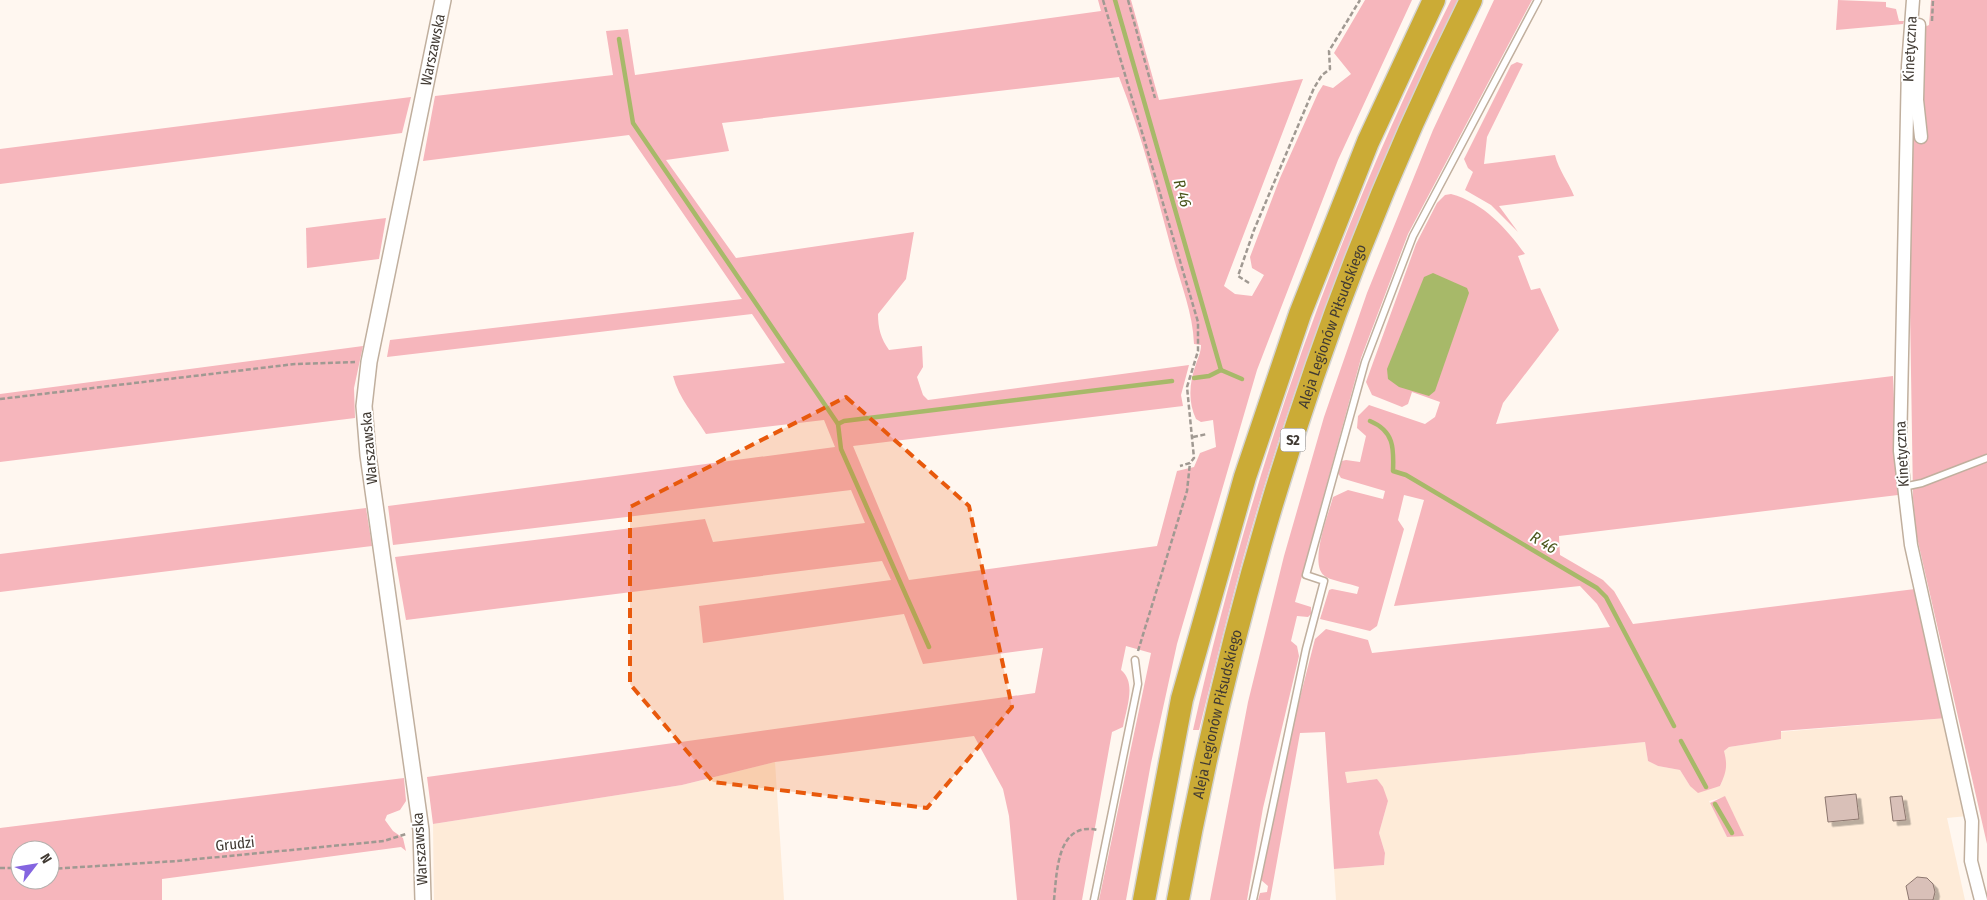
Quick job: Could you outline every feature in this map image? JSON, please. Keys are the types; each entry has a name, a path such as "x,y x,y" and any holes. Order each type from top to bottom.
{"highway":[{"name":"S2","path":"1144,900 1182,699 1245,477 1300,314 1368,142 1434,0"},
{"name":"Aleja Legionów Piłsudskiego","path":"1178,900 1194,812 1217,708 1270,513 1298,424 1356,260 1426,97 1471,0"}],"street":[{"name":"Warszawska","path":"424,900 421,830 368,455 364,406 369,362 443,0"},
{"name":"Kinetyczna","path":"1913,0 1908,66 1900,451 1911,545 1972,821 1972,861 1981,900"},
{"name":"Kinetyczna","path":"1919,0 1917,100 1921,137"}],"lane":[{"path":"1253,900 1306,649 1324,581 1306,575 1365,362 1413,236 1538,0"},
{"path":"1903,487 1922,483 1987,458"},
{"path":"1094,900 1138,684 1135,660"}],"path":[{"path":"1103,0 1198,322 1198,351 1187,387 1186,399 1193,436 1194,458 1190,463 1187,491 1135,660"},
{"path":"1128,0 1155,98"},
{"path":"1250,283 1238,276 1254,230 1314,88 1322,75 1330,69 1329,51 1360,0"},
{"path":"0,399 295,364 369,362"},
{"path":"1193,436 1208,434"},
{"path":"1180,466 1190,463"},
{"path":"1054,900 1061,848 1075,831 1088,828 1107,832"},
{"name":"Grudzi","path":"60,868 177,861 384,840 421,830"}],"highlighted area":[{"path":"846,397 969,506 1012,707 927,808 713,782 630,684 630,507"}],"shaded area":[{"path":"1098,0 1131,0 1159,100 1303,79 1224,286 1235,294 1252,296 1264,275 1252,268 1250,257 1280,178 1323,85 1333,88 1351,74 1334,53 1365,0 1412,0 1338,160 1257,370 1177,644 1151,763 1126,900 1099,900 1151,653 1126,646 1121,670 1126,675 1128,682 1128,704 1123,727 1112,732 1082,900 1017,900 1009,816 1003,789 974,736 775,762 682,785 433,824 427,777 1035,693 1043,648 923,664 904,614 703,643 699,606 891,580 882,561 406,620 395,557 705,519 713,542 865,523 851,490 393,545 388,506 835,447 824,420 706,434 683,399 673,376 785,363 752,314 387,357 390,340 742,299 629,135 423,161 435,96 613,75 606,31 628,29 635,75 1101,11","holes":["1119,77 1149,166 1186,299 1194,344 1201,345 1191,385 1193,413 1196,419 1201,422 1213,420 1216,447 1200,453 1194,467 1177,471 1157,546 909,580 853,446 1183,406 1181,395 1189,365 928,400 923,395 917,377 923,367 922,346 889,350 879,329 878,319 878,314 906,279 914,232 736,258 666,160 729,151 722,123"]},
{"path":"1451,0 1458,0 1377,177 1307,358 1266,481 1248,543 1199,730 1193,730 1241,542 1269,449 1300,357 1333,266 1370,176 1409,87"},
{"path":"1494,0 1532,0 1408,234 1361,358 1295,602 1311,607 1311,614 1308,617 1297,616 1291,641 1297,646 1299,656 1263,808 1247,900 1210,900 1248,702 1284,556 1324,417 1367,293 1433,130"},
{"path":"1838,0 1886,2 1886,7 1896,9 1899,21 1904,21 1903,24 1836,30"},
{"path":"1931,0 1987,0 1987,844 1916,533 1913,498 1909,246 1916,31 1929,25"},
{"path":"1517,62 1523,64 1487,137 1484,164 1555,155 1574,196 1499,206 1518,232 1491,205 1465,190 1473,172 1468,168 1464,159 1511,65"},
{"path":"411,97 402,133 0,184 0,149"},
{"path":"1451,194 1463,198 1484,210 1518,244 1525,254 1518,256 1531,290 1540,288 1559,330 1503,403 1496,424 1893,376 1898,495 1559,536 1560,555 1603,580 1614,591 1633,624 1915,589 1947,718 1781,731 1781,739 1729,747 1724,751 1726,769 1720,786 1698,793 1690,786 1680,770 1658,766 1648,761 1645,742 1345,772 1347,783 1377,779 1383,787 1388,801 1379,833 1385,853 1384,865 1334,869 1325,732 1300,733 1270,900 1258,900 1260,893 1267,892 1268,886 1261,880 1294,721 1315,639 1326,629 1368,640 1372,653 1610,627 1597,604 1580,586 1394,606 1424,500 1404,495 1398,520 1404,529 1377,626 1370,631 1320,619 1329,590 1357,594 1359,587 1330,579 1321,571 1319,552 1321,539 1333,497 1348,490 1383,499 1385,491 1341,478 1338,473 1342,461 1360,462 1366,436 1357,428 1358,416 1369,405 1425,424 1435,417 1440,402 1412,392 1408,404 1402,407 1372,395 1366,382 1416,244 1437,203 1445,195"},
{"path":"386,218 379,259 307,268 306,228"},
{"path":"1433,273 1467,288 1469,293 1435,391 1429,396 1399,387 1388,379 1387,369 1424,277"},
{"path":"363,346 354,388 355,418 0,462 0,394"},
{"path":"366,508 372,546 0,592 0,554"},
{"path":"1947,718 1967,816 1947,818 1965,900 1336,900 1334,869 1384,865 1385,853 1379,833 1388,801 1377,779 1346,783 1345,772 1645,742 1648,761 1658,766 1680,770 1690,786 1715,787 1720,786 1722,782 1724,751 1729,747 1781,739 1780,732","holes":["1725,797 1727,837 1709,801"]},
{"path":"775,762 784,900 434,900 433,824 682,785"},
{"path":"404,778 406,801 400,810 387,815 385,820 393,831 403,838 406,851 401,847 162,879 162,900 0,900 0,828"},
{"path":"1725,796 1744,836 1727,837 1710,803"}],"building":[{"path":"1856,794 1859,819 1828,822 1825,797"},
{"path":"1902,796 1906,820 1893,821 1890,797"},
{"path":"1917,877 1927,878 1933,884 1935,892 1933,900 1909,900 1906,886"}],"waterway":[{"name":"R 46","path":"1115,0 1221,370"},
{"path":"619,39 633,123 838,424 844,421 1172,381"},
{"name":"R 46","path":"1221,370 1242,379"},
{"path":"1194,378 1209,376 1221,370"},
{"name":"R 46","path":"1370,421 1384,430 1391,441 1393,471 1406,475 1597,588 1606,597 1674,726"},
{"path":"838,424 841,449 929,647"},
{"name":"R 46","path":"1681,741 1706,787"},
{"name":"R 46","path":"1715,804 1732,833"}]}
